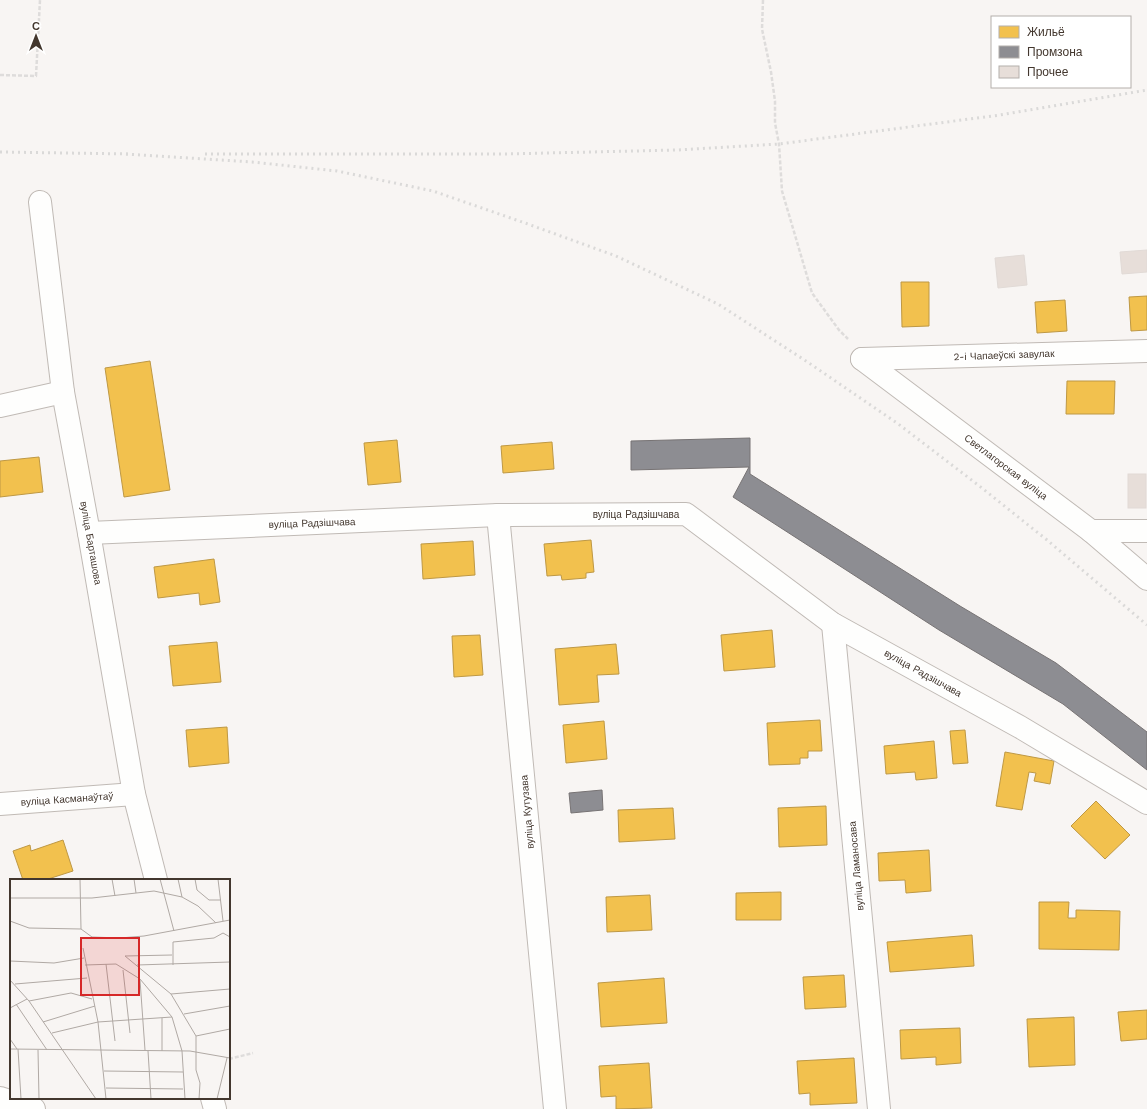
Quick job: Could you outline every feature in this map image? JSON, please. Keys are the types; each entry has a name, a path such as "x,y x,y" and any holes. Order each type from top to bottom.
{"street":[{"name":"вуліца Барташова","path":"40,202 62,392 89,533 134,794 156,879"},
{"name":"2-і Чапаеўскі завулак","path":"862,359 1147,351"},
{"name":"Светлагорская вуліца","path":"862,359 1090,531 1147,579"},
{"path":"0,406 62,392"},
{"name":"вуліца Радзішчава","path":"89,533 498,516 686,514 833,624 1020,727 1147,803"},
{"name":"вуліца Кутузава","path":"498,516 555,1109"},
{"path":"1090,531 1147,531"},
{"name":"вуліца Ламаносава","path":"833,624 878,1109"},
{"name":"вуліца Касманаўтаў","path":"0,804 134,794"},
{"path":"0,1098 34,1109"},
{"path":"212,1099 215,1109"}],"path":[{"path":"0,75 36,76 40,0"},
{"path":"762,0 762,30 771,72 775,101 775,123 779,144 782,191 812,293 839,330 859,350 862,359"},
{"path":"230,1059 253,1053"}],"building: Жильё":[{"path":"901,282 929,282 929,326 902,327"},
{"path":"1147,296 1147,330 1131,331 1129,297"},
{"path":"1065,300 1067,331 1037,333 1035,302"},
{"path":"150,361 170,490 124,497 105,368"},
{"path":"1067,381 1115,381 1114,414 1066,414"},
{"path":"397,440 401,482 368,485 364,443"},
{"path":"552,442 554,469 503,473 501,446"},
{"path":"39,457 43,492 0,497 0,461"},
{"path":"591,540 594,572 586,573 586,578 562,580 561,575 547,576 544,544"},
{"path":"473,541 475,575 423,579 421,544"},
{"path":"214,559 220,602 200,605 199,593 158,598 154,567"},
{"path":"772,630 775,667 724,671 721,635"},
{"path":"480,635 483,675 454,677 452,636"},
{"path":"217,642 221,682 173,686 169,646"},
{"path":"616,644 619,674 597,675 599,702 559,705 555,649"},
{"path":"820,720 822,751 808,751 808,758 800,758 800,764 769,765 767,723"},
{"path":"604,721 607,759 566,763 563,725"},
{"path":"227,727 229,763 189,767 186,730"},
{"path":"965,730 968,763 953,764 950,731"},
{"path":"934,741 937,778 916,780 915,772 886,774 884,746"},
{"path":"1005,752 1054,761 1050,784 1034,781 1036,773 1029,772 1022,810 996,806"},
{"path":"1096,801 1130,835 1105,859 1071,826"},
{"path":"826,806 827,845 779,847 778,808"},
{"path":"673,808 675,839 619,842 618,810"},
{"path":"63,840 73,871 48,879 23,879 13,851 30,845 31,851"},
{"path":"929,850 931,891 906,893 905,880 879,881 878,853"},
{"path":"781,892 781,920 736,920 736,893"},
{"path":"650,895 652,930 607,932 606,897"},
{"path":"1039,902 1069,902 1068,918 1076,918 1076,910 1120,911 1119,950 1039,949"},
{"path":"972,935 974,966 890,972 887,942"},
{"path":"844,975 846,1007 805,1009 803,977"},
{"path":"664,978 667,1023 601,1027 598,983"},
{"path":"1147,1010 1147,1039 1121,1041 1118,1012"},
{"path":"1074,1017 1075,1065 1029,1067 1027,1019"},
{"path":"960,1028 961,1063 936,1065 936,1057 901,1059 900,1030"},
{"path":"854,1058 857,1103 810,1105 810,1093 799,1094 797,1061"},
{"path":"649,1063 652,1108 616,1109 616,1096 601,1097 599,1066"}],"building: Промзона":[{"path":"750,438 750,474 960,606 1056,663 1147,732 1147,770 1063,704 939,630 733,497 749,467 631,470 631,441"},
{"path":"602,790 603,810 571,813 569,793"}],"building: Прочее":[{"path":"1147,250 1147,272 1122,274 1120,252"},
{"path":"1024,255 1027,285 998,288 995,258"},
{"path":"1128,474 1146,474 1146,508 1128,508"}],"railway":[{"path":"205,154 504,154 677,150 779,144 1000,115 1147,90"},
{"path":"0,152 131,154"},
{"path":"126,154 252,162 337,171 433,191 616,256 718,304 806,361 897,423 1047,540 1147,625"}]}
